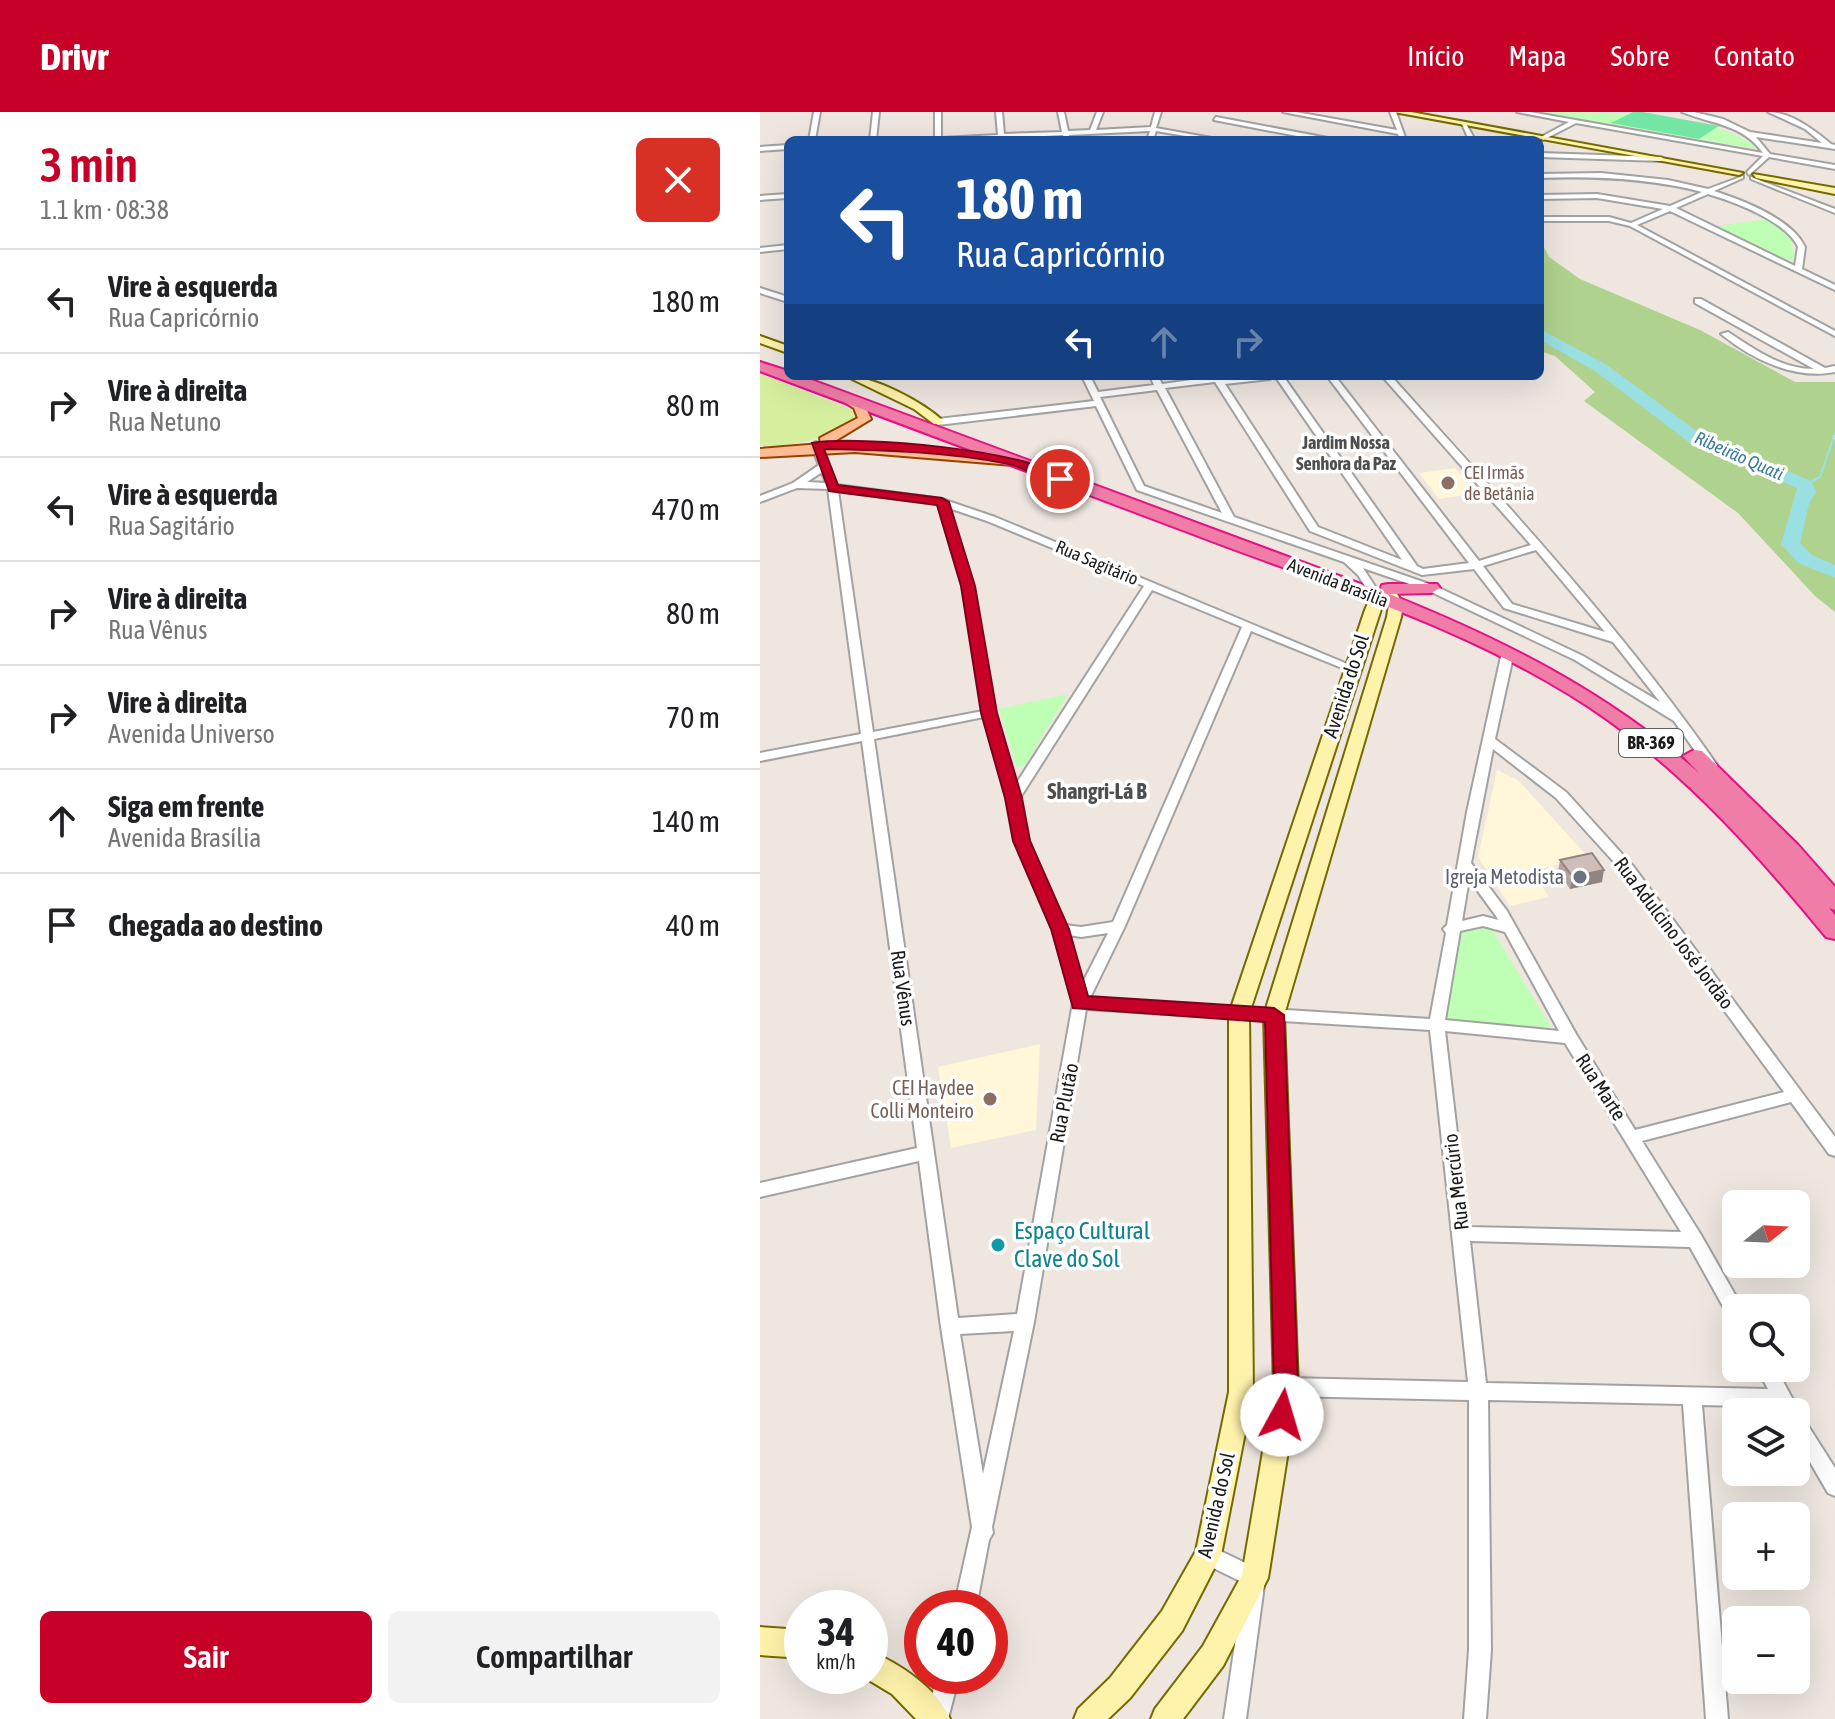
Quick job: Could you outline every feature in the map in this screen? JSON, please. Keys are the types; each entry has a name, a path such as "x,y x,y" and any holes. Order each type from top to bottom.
{"highway":[{"path":"760,356 784,365"},
{"name":"Avenida Brasília","path":"760,366 784,375"},
{"name":"Avenida Brasília","path":"798,380 1013,461 1382,588 1508,652 1611,714 1675,762 1766,850 1835,931"},
{"name":"Avenida Brasília","path":"825,380 1479,626 1578,676 1669,737 1722,781 1835,902"},
{"path":"1382,588 1431,588"}],"main road":[{"path":"816,445 849,431 865,419 859,406 847,398"},
{"path":"760,453 816,445 890,447 1013,461"}],"street":[{"path":"813,136 817,112"},
{"path":"873,136 876,112"},
{"path":"938,112 938,136"},
{"path":"999,112 1002,136"},
{"path":"1061,112 1066,136 1153,129 1197,136"},
{"path":"1092,132 1100,112"},
{"path":"1151,136 1158,112"},
{"path":"1286,112 1402,136 1396,112 1532,136"},
{"path":"1520,112 1835,167"},
{"path":"1685,112 1749,134 1831,146"},
{"path":"1771,112 1807,128 1831,146"},
{"path":"1210,136 1216,115 1310,136"},
{"path":"1544,137 1574,122"},
{"path":"1465,124 1470,136"},
{"path":"1749,134 1768,155"},
{"path":"1544,138 1835,191"},
{"path":"1573,154 1578,144"},
{"path":"760,149 784,147"},
{"path":"1544,155 1661,159"},
{"path":"1632,225 1748,175 1768,155"},
{"path":"1748,175 1835,211"},
{"path":"1544,176 1620,177 1707,192 1772,217 1797,238 1802,251 1798,270"},
{"path":"1812,199 1835,191"},
{"path":"760,198 784,196"},
{"path":"1544,197 1608,197 1670,208 1835,288"},
{"path":"1544,219 1609,219 1632,225 1835,334"},
{"path":"760,250 784,247"},
{"path":"760,290 784,299"},
{"path":"1698,301 1820,373"},
{"path":"1725,334 1788,370 1820,373 1835,369"},
{"path":"760,339 784,348"},
{"path":"860,380 918,407 938,422 1211,380"},
{"path":"1088,380 1096,399"},
{"path":"1156,380 1231,520"},
{"path":"1219,380 1314,529 1340,555 1382,588"},
{"path":"1282,380 1413,568"},
{"path":"1334,380 1508,606 1616,639"},
{"path":"1390,380 1616,639 1681,720 1722,781"},
{"name":"Avenida Brasília","path":"1096,399 1140,488 1340,555 1382,588"},
{"name":"Rua Vênus","path":"816,445 833,488 950,1327 983,1533"},
{"path":"760,499 796,485 825,465"},
{"name":"Rua Sagitário","path":"796,485 942,502 979,514 1351,668"},
{"path":"942,502 953,528 968,586 989,713 1014,798 1022,841 1060,929 1080,1003 1437,1025 1570,1038"},
{"path":"953,528 979,514"},
{"path":"1314,529 1422,572 1477,565 1537,546"},
{"path":"1014,798 1150,585"},
{"name":"Avenida do Sol","path":"1088,1719 1120,1688 1172,1621 1208,1555 1241,1392 1239,1014 1351,668 1382,588"},
{"name":"Avenida do Sol","path":"1165,1719 1213,1656 1255,1578 1286,1387 1274,1015 1365,708 1382,588"},
{"path":"1431,588 1579,658 1681,720"},
{"name":"Rua Plutão","path":"969,1590 1025,1322 1080,1003 1118,926 1248,626"},
{"name":"Rua Mercúrio","path":"1475,1719 1480,1650 1478,1392 1463,1234 1437,1025 1450,929 1508,652"},
{"path":"1340,704 1365,708"},
{"path":"760,757 989,713"},
{"name":"Rua Adulcino José Jordão","path":"1488,739 1561,795 1628,869 1795,1095 1829,1132 1835,1149"},
{"name":"Rua Marte","path":"1464,863 1509,928 1570,1038 1633,1137 1725,1294"},
{"path":"1450,929 1483,921 1509,928"},
{"path":"1060,929 1098,931 1118,926"},
{"path":"1633,1137 1795,1095"},
{"path":"760,1190 926,1153"},
{"path":"1463,1234 1695,1240"},
{"path":"950,1327 1025,1322"},
{"path":"1286,1387 1722,1400"},
{"path":"1692,1397 1717,1719"},
{"path":"1810,1444 1835,1486"},
{"path":"1208,1555 1255,1578 1235,1719"},
{"path":"760,1641 784,1643"},
{"path":"888,1676 902,1684 937,1719"},
{"path":"937,1719 943,1694"}],"shaded area":[{"name":"CEI Irmãs de Betânia","path":"1455,468 1477,493 1439,499 1419,473"},
{"path":"1497,770 1518,780 1588,857 1532,871 1549,897 1510,906 1478,857"},
{"name":"CEI Haydee Colli Monteiro","path":"1040,1044 1036,1130 951,1148 938,1067"}],"green space":[{"path":"1535,112 1621,114 1685,121 1739,137 1757,149"},
{"path":"1633,112 1719,126 1699,139 1611,123"},
{"path":"1768,219 1790,237 1795,260 1786,261 1716,226"},
{"path":"1544,247 1549,257 1580,279 1700,330 1795,382 1835,382 1835,434 1832,436 1835,440 1835,612 1815,596 1738,513 1584,401 1595,392 1555,356 1544,352"},
{"path":"760,374 851,409 856,419 823,437 760,446"},
{"path":"1068,694 1027,764 1017,768 999,709"},
{"path":"1483,926 1492,929 1551,1027 1447,1022 1458,936 1463,931"}],"building":[{"path":"1592,853 1604,870 1573,877 1560,860"}],"waterway":[{"name":"Ribeirão Quati","path":"1544,336 1601,368 1696,439 1805,485 1807,492 1800,504 1790,544 1805,559 1835,572"},
{"path":"1805,485 1820,477 1835,433"}],"place":[{"name":"CEI Irmãs de Betânia","path":"1448,483"},
{"name":"Igreja Metodista","path":"1580,877"},
{"name":"CEI Haydee Colli Monteiro","path":"990,1099"},
{"name":"Espaço Cultural Clave do Sol","path":"998,1245"}],"district":[{"name":"Jardim Nossa Senhora da Paz","path":"1346,453"},
{"name":"Shangri-Lá B","path":"1097,791"}],"route":[{"path":"1060,479 1013,461 890,447 816,445 833,488 942,502 953,528 968,586 989,713 1014,798 1022,841 1060,929 1080,1003 1274,1015 1286,1387 1282,1415"}]}
